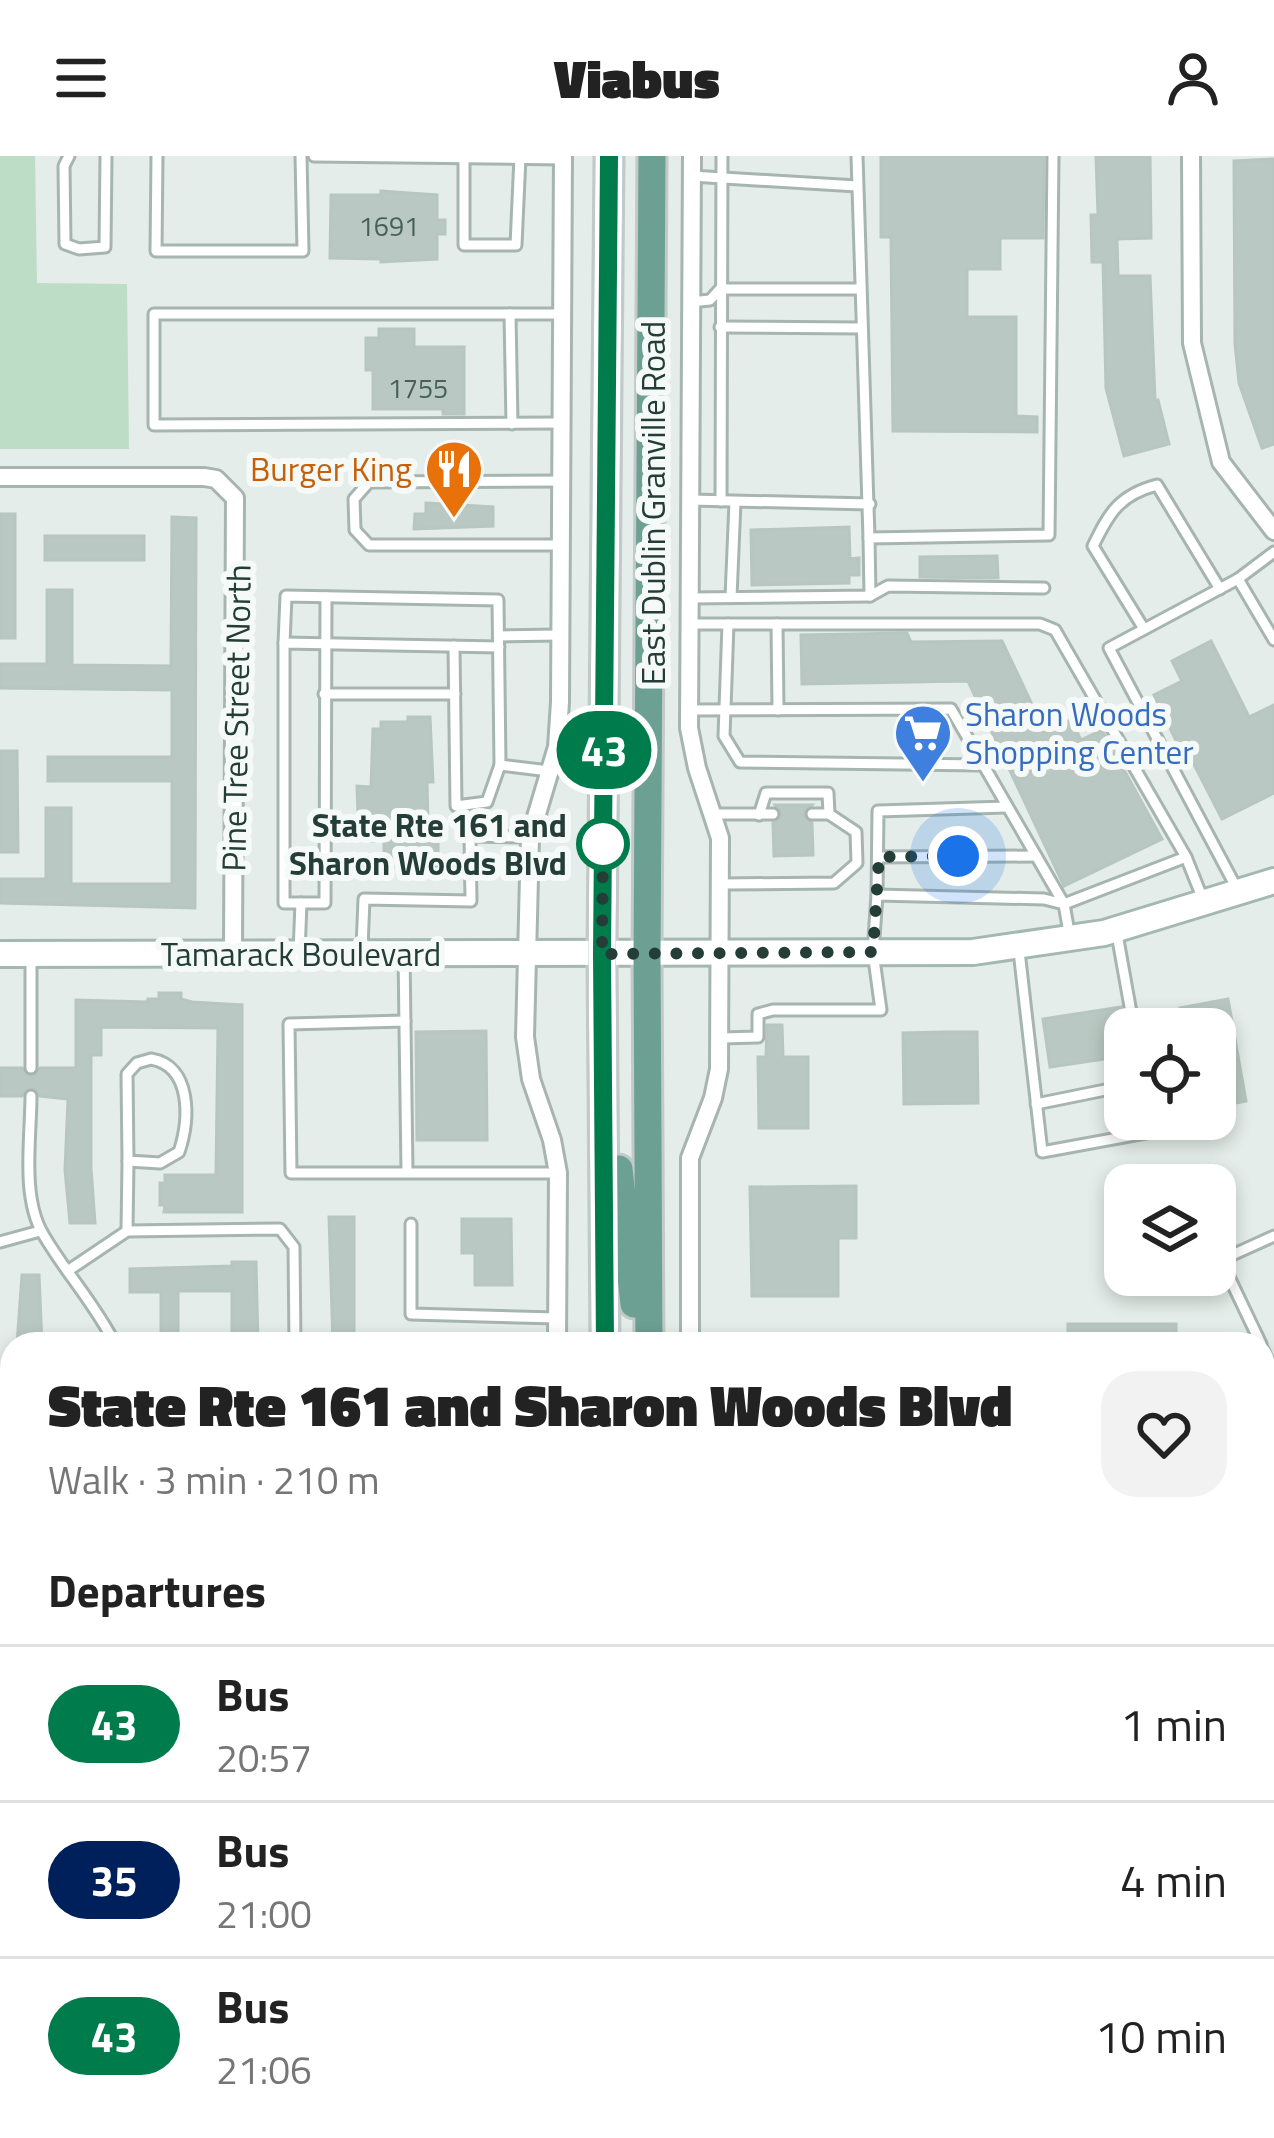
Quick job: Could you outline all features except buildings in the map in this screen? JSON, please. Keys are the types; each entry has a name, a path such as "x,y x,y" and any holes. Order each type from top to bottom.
{"main road":[{"name":"East Dublin Granville Road","path":"605,1332 602,954 609,156"},
{"name":"East Dublin Granville Road","path":"644,1332 652,156"},
{"path":"602,954 620,1006 617,1154 642,1332"}],"street":[{"name":"East Dublin Granville Road","path":"690,1332 691,1158 713,1098 722,1037 720,838 697,768 689,710 692,156"},
{"path":"1191,156 1192,343 1221,462 1274,531"},
{"path":"557,1332 558,1173 531,1079 525,1037 530,837 557,746 563,157"},
{"name":"Pine Tree Street North","path":"0,477 204,478 225,485 235,498 233,954"},
{"name":"Tamarack Boulevard","path":"0,954 973,952 1116,929 1274,881"}],"lane":[{"path":"69,156 64,166 65,244 79,249 105,247 106,156"},
{"path":"158,156 156,250 303,250 301,156"},
{"path":"314,156 563,157"},
{"path":"721,501 722,156"},
{"path":"857,156 860,328 871,504 870,596"},
{"path":"869,538 1049,536 1053,156"},
{"path":"464,157 464,245 516,245 520,157"},
{"path":"692,176 857,187"},
{"path":"690,302 710,300 720,289 859,289"},
{"path":"562,314 154,314 154,424 562,424"},
{"path":"510,314 512,424"},
{"path":"720,327 860,328"},
{"path":"561,481 369,482 354,499 355,530 369,545 561,545"},
{"path":"1144,629 1093,546 1111,509 1142,489 1157,485 1220,589"},
{"path":"689,500 871,504"},
{"path":"731,597 735,502"},
{"path":"1239,892 1109,648 1238,579 1274,552"},
{"path":"1238,579 1274,640"},
{"path":"689,598 870,596 889,586 1044,588"},
{"path":"326,597 325,903 284,903 286,596 498,600 500,765 487,802 456,806 454,646"},
{"path":"688,623 1040,624 1055,630 1186,857 1205,902"},
{"path":"728,623 724,736 740,762 982,765"},
{"path":"777,624 778,710"},
{"path":"284,643 454,646 560,635"},
{"path":"324,694 455,694"},
{"path":"689,710 951,709 1064,904 1070,938"},
{"path":"500,765 551,771"},
{"path":"759,815 766,793 828,793 829,814"},
{"path":"722,1037 758,1036 758,1014 772,1010 881,1010 873,952 878,811 1006,807"},
{"path":"711,814 773,814"},
{"path":"722,884 834,884 857,863 856,832 829,814 812,814"},
{"path":"362,953 364,899 471,901 470,836 530,837"},
{"path":"879,857 1036,856"},
{"path":"877,895 1044,899 1064,904 1186,857"},
{"path":"299,953 301,903"},
{"path":"1116,929 1130,1008"},
{"path":"1018,945 1042,1152 1107,1140"},
{"path":"404,953 406,1172"},
{"path":"31,954 31,1068"},
{"path":"405,1022 289,1024 291,1173 558,1173"},
{"path":"127,1231 127,1074 137,1063 165,1061 183,1083 179,1152 160,1163 128,1161"},
{"path":"1036,1104 1104,1090"},
{"path":"31,1096 31,1190 40,1231 108,1332"},
{"path":"411,1224 411,1314 557,1318"},
{"path":"69,1270 127,1231 280,1229 294,1247 295,1332"},
{"path":"0,1242 40,1231"},
{"path":"1255,1332 1221,1259 1274,1236"}],"green space":[{"path":"0,156 35,156 37,283 127,284 129,449 0,449"}],"bus line":[{"name":"43","path":"605,1332 602,954 609,156"}],"place":[{"name":"Burger King","path":"454,520"},
{"name":"Sharon Woods Shopping Center","path":"923,784"},
{"name":"State Rte 161 and Sharon Woods Blvd","path":"603,844"}],"route":[{"path":"603,844 603,839 602,954 873,952 879,857 958,856"}]}
